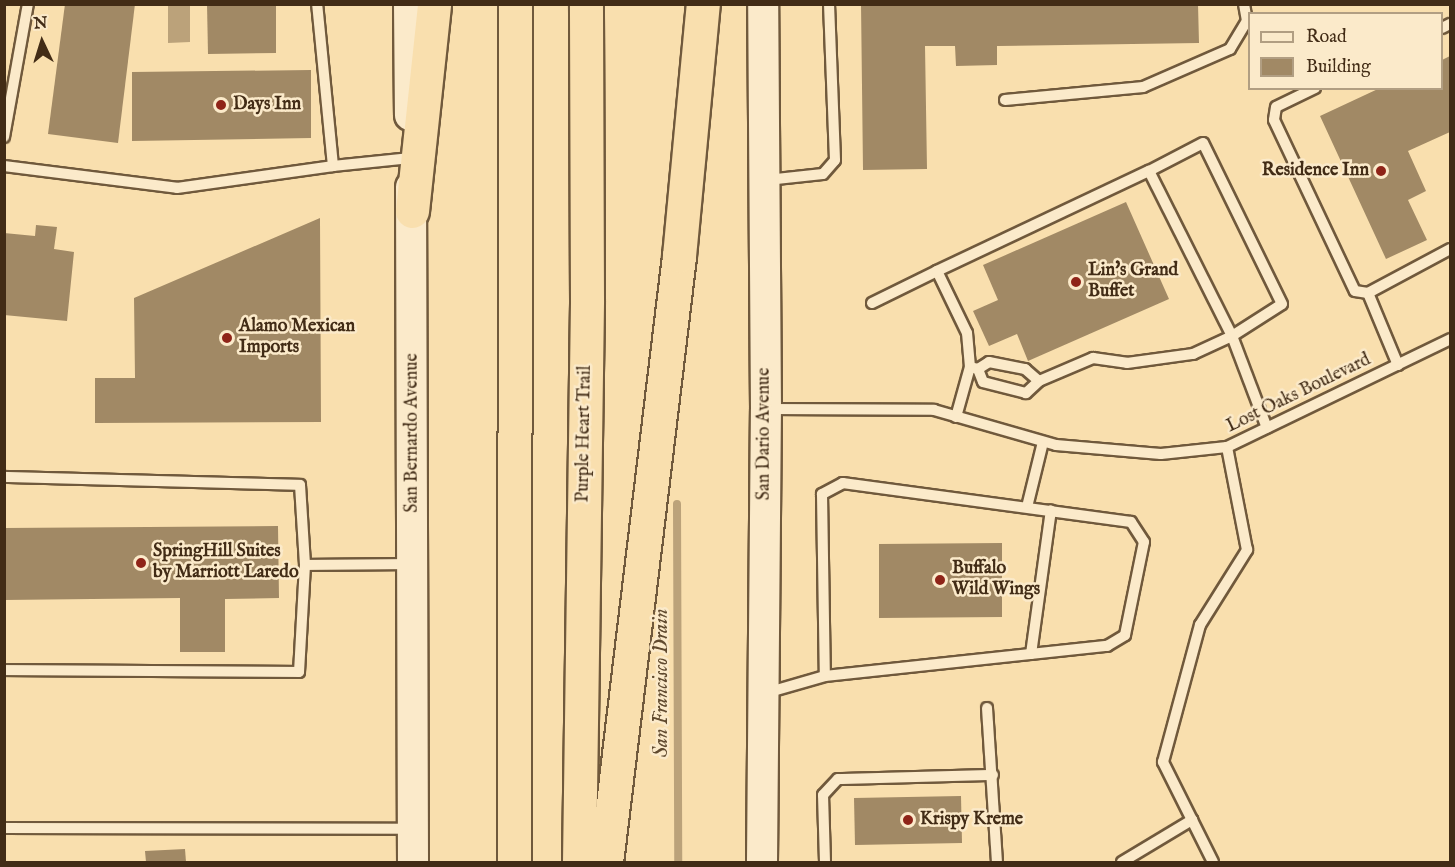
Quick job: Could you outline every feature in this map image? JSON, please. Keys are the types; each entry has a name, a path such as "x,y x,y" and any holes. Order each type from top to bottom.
{"highway":[{"path":"412,211 434,4"},
{"path":"514,862 515,4"},
{"name":"Purple Heart Trail","path":"579,862 587,300 586,4"},
{"path":"606,862 679,256 703,4"}],"main road":[{"name":"San Bernardo Avenue","path":"408,4 412,211 413,862"},
{"name":"San Dario Avenue","path":"762,862 766,409 763,4"}],"lane":[{"path":"4,137 28,4"},
{"path":"317,4 333,166"},
{"path":"764,180 823,174 835,160 829,4"},
{"path":"1005,100 1143,87 1230,49 1247,21 1244,4"},
{"path":"1311,90 1276,107 1274,120 1355,291 1368,293 1450,249"},
{"path":"872,303 1203,143 1282,304 1232,336 1193,354 1127,363 1093,358 1039,381 1026,393 983,382 974,368 967,333 937,272"},
{"path":"4,166 177,188 333,166 411,158"},
{"path":"1149,171 1232,336 1267,428"},
{"path":"1368,293 1398,365"},
{"name":"Lost Oaks Boulevard","path":"766,409 934,410 1043,442 1161,454 1227,447 1450,339"},
{"path":"956,417 974,368 988,362 1024,369 1039,381"},
{"path":"1026,507 1043,442"},
{"path":"1213,862 1163,762 1200,625 1247,550 1227,447"},
{"path":"4,477 300,485 305,565 299,672 4,670"},
{"path":"762,694 825,675 1107,646 1125,635 1144,542 1131,522 843,483 822,494 825,675"},
{"path":"1030,654 1051,510"},
{"path":"305,565 413,564"},
{"path":"987,708 997,862"},
{"path":"825,862 823,795 838,779 993,775"},
{"path":"1122,862 1192,820"},
{"path":"4,828 413,829"}],"shaded area":[{"path":"168,5 190,5 190,42 168,43"}],"building":[{"path":"65,4 135,4 118,143 48,134"},
{"name":"Days Inn","path":"207,4 276,4 276,53 208,54"},
{"path":"861,4 1198,4 1199,43 997,46 997,65 956,66 955,46 925,46 927,169 863,170"},
{"name":"Residence Inn","path":"1450,56 1450,132 1408,151 1426,191 1408,200 1427,240 1386,259 1320,116 1376,90 1443,90 1443,60"},
{"name":"Days Inn","path":"311,70 311,138 132,141 132,72"},
{"name":"Lin's Grand Buffet","path":"1126,202 1169,299 1028,361 1017,334 989,346 973,311 998,300 983,265"},
{"name":"Alamo Mexican Imports","path":"320,218 321,422 95,423 95,378 135,378 134,298"},
{"path":"36,225 57,227 54,249 74,252 67,321 4,315 4,233 35,236"},
{"name":"SpringHill Suites by Marriott Laredo","path":"278,526 279,598 225,599 225,652 180,652 180,598 4,600 4,528"},
{"name":"Buffalo Wild Wings","path":"1002,543 1002,617 879,618 879,544"},
{"name":"Krispy Kreme","path":"961,796 962,843 855,845 854,798"},
{"path":"185,849 186,862 146,862 145,851"}],"waterway":[{"name":"San Francisco Drain","path":"677,504 678,862"}],"place":[{"name":"Days Inn","path":"221,105"},
{"name":"Residence Inn","path":"1381,171"},
{"name":"Lin's Grand Buffet","path":"1076,282"},
{"name":"Alamo Mexican Imports","path":"227,338"},
{"name":"SpringHill Suites by Marriott Laredo","path":"141,563"},
{"name":"Buffalo Wild Wings","path":"940,580"},
{"name":"Krispy Kreme","path":"908,820"}]}
